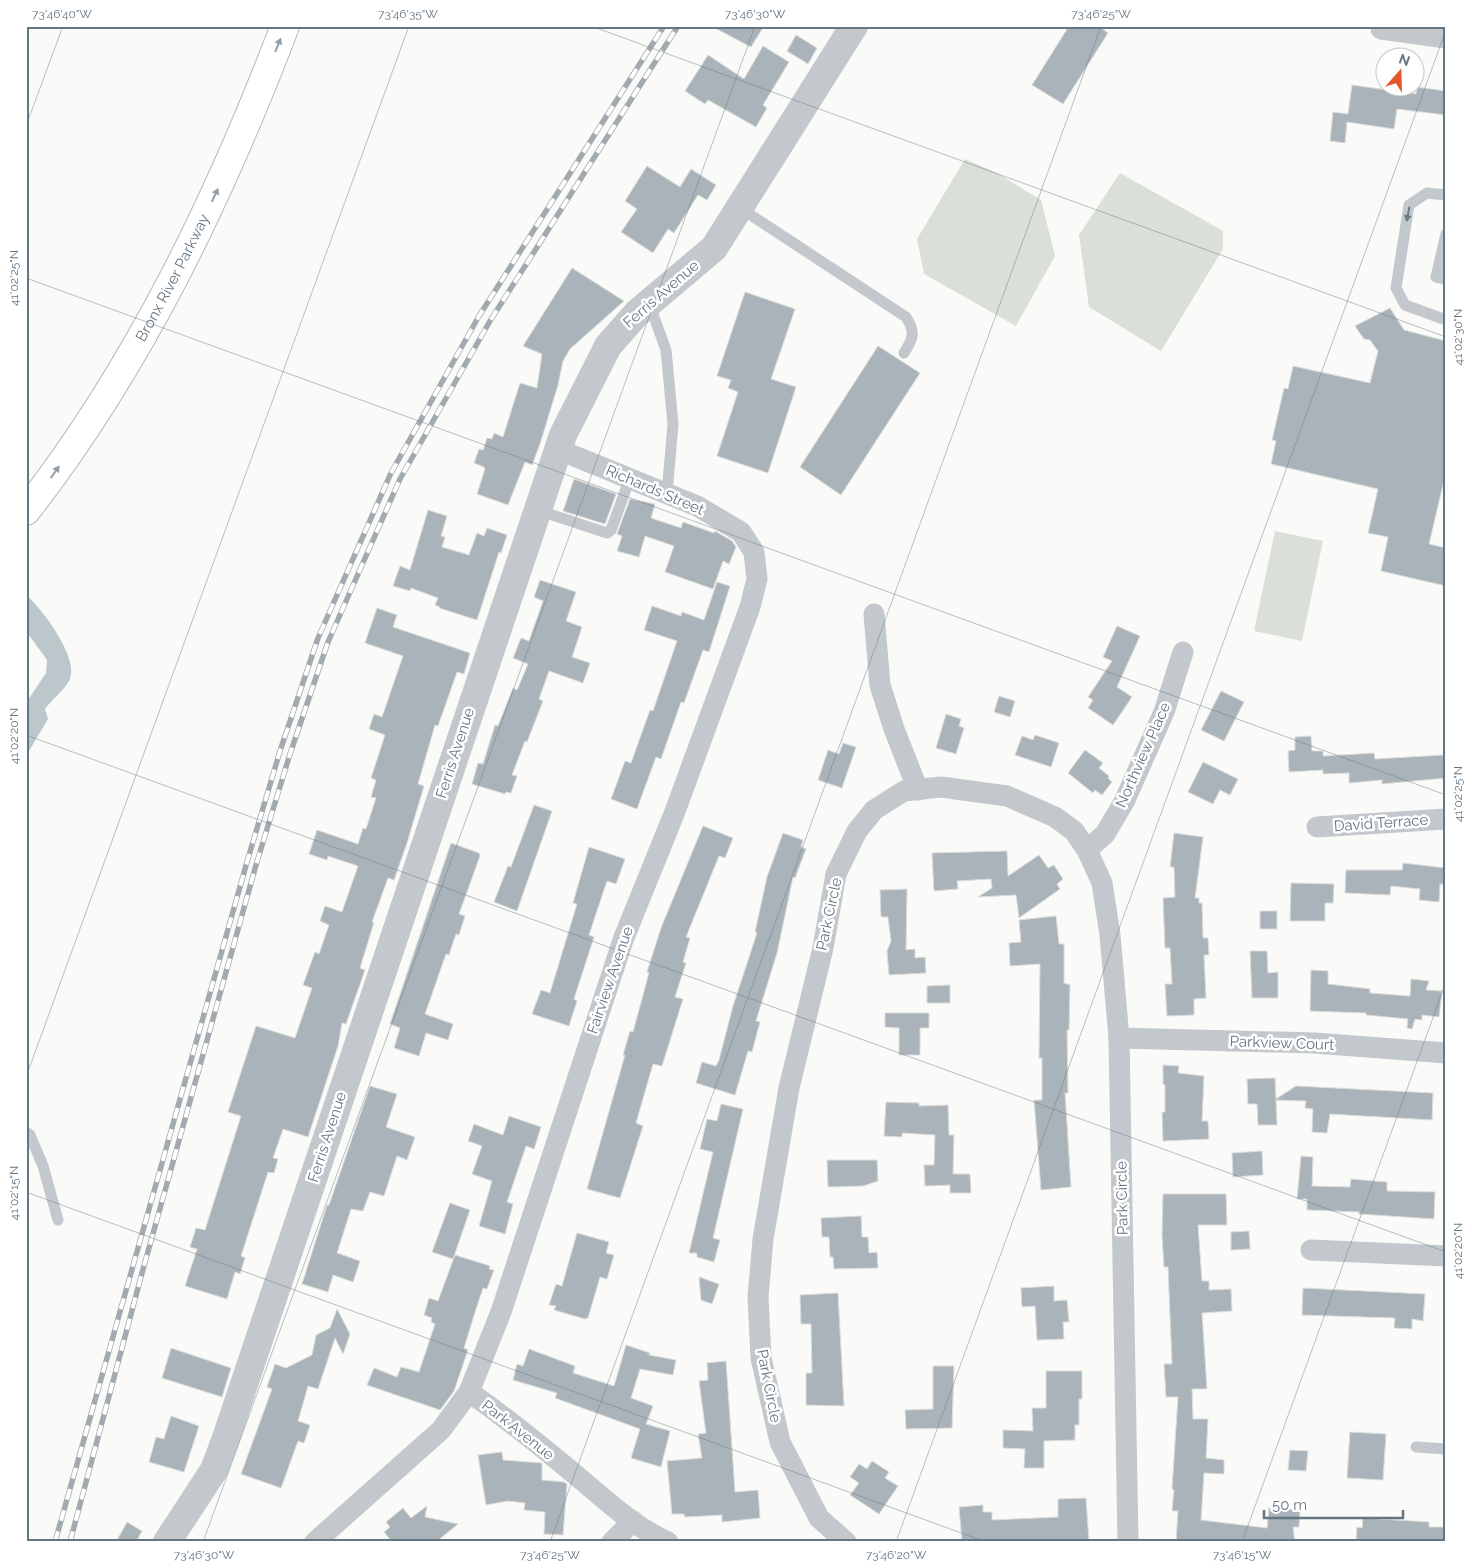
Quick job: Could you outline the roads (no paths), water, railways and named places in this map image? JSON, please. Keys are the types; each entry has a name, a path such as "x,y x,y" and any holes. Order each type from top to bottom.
{"highway":[{"name":"Bronx River Parkway","path":"26,511 65,459 107,393 182,261 229,163 286,26"}],"street":[{"name":"Ferris Avenue","path":"167,1542 214,1470 227,1435 536,510 557,449 586,385 608,346 619,331 714,248 854,26"},
{"path":"1381,30 1446,38"},
{"name":"Richards Street","path":"557,449 697,506 740,532 754,552 756,570"},
{"name":"Fairview Avenue","path":"468,1392 501,1312 623,940 674,814 750,607 757,579 756,570"},
{"path":"874,614 880,685 894,729 918,790"},
{"name":"Northview Place","path":"1087,850 1105,834 1124,802 1164,712 1183,652"},
{"name":"Park Circle","path":"846,1542 819,1518 780,1442 761,1358 758,1297 763,1238 789,1088 823,948 836,874 857,831 874,810 904,791 941,788 1007,796 1055,817 1074,831 1087,850 1102,883 1110,935 1119,1038 1128,1542"},
{"name":"David Terrace","path":"1317,827 1446,819"},
{"name":"Parkview Court","path":"1119,1038 1315,1043 1446,1053"},
{"path":"1311,1250 1446,1256"},
{"name":"Park Avenue","path":"315,1542 441,1430 468,1392 510,1420 633,1521 651,1534 668,1542"},
{"path":"612,1542 633,1521"}],"lane":[{"path":"1446,195 1427,193 1409,205 1396,288 1405,306 1446,320"},
{"path":"740,208 906,317 913,327 913,339 904,353"},
{"path":"1446,234 1436,277 1446,279"},
{"path":"649,303 666,350 673,424 667,494"},
{"path":"536,510 607,533 611,530 630,478"},
{"path":"26,1132 30,1135 43,1166 58,1220"},
{"path":"1416,1447 1446,1448"}],"railway":[{"path":"55,1542 247,862 280,751 318,638 391,473 479,316 664,26"},
{"path":"70,1542 142,1273 256,865 290,754 328,642 400,479 490,321 678,26"}]}
